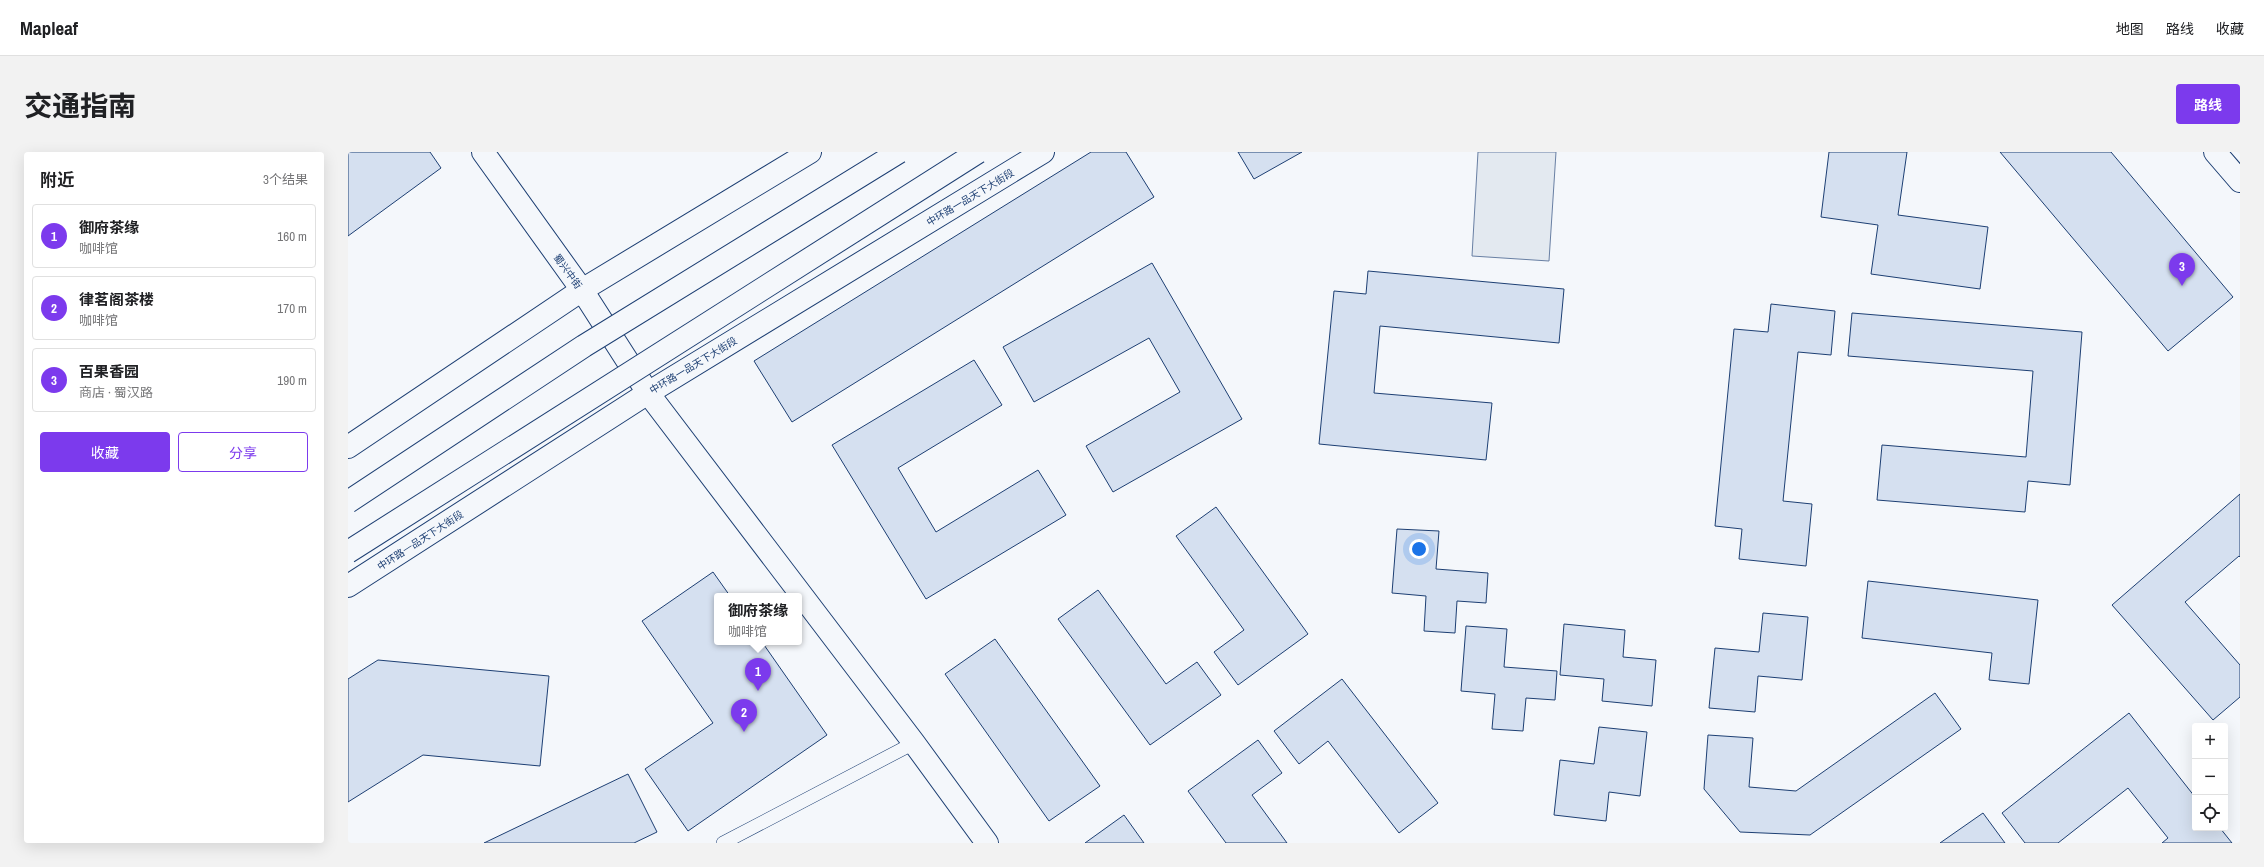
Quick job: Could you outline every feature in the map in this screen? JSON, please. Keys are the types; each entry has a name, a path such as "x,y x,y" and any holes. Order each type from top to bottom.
{"main road":[{"name":"蜀兴中街","path":"483,152 582,290 648,393 800,593"},
{"path":"348,447 582,290 810,152"},
{"path":"348,502 584,346 899,152"},
{"path":"348,552 978,152"},
{"name":"中环路一品天下大街段","path":"348,586 648,393 1043,152"},
{"path":"2215,152 2240,181"},
{"name":"蜀兴中街","path":"802,596 914,743 986,843"}],"lane":[{"path":"723,843 914,743"}],"shaded area":[{"path":"1478,152 1556,152 1549,261 1472,256"}],"building":[{"path":"348,152 430,152 441,168 348,236"},
{"path":"1091,152 1126,152 1154,197 792,422 754,361"},
{"path":"1238,152 1302,152 1254,179"},
{"path":"1829,152 1907,152 1898,215 1988,227 1980,289 1871,274 1878,225 1821,217"},
{"path":"2000,152 2111,152 2233,297 2168,351"},
{"path":"1152,263 1242,419 1113,492 1086,446 1180,392 1149,338 1034,402 1003,347"},
{"path":"1368,271 1564,289 1559,343 1380,326 1374,393 1492,403 1486,460 1319,444 1334,291 1366,294"},
{"path":"1771,304 1835,311 1831,355 1798,352 1783,501 1812,504 1806,566 1739,559 1742,529 1715,526 1734,329 1768,332"},
{"path":"1852,313 2082,332 2070,485 2028,481 2025,512 1877,500 1882,445 2026,457 2033,371 1848,356"},
{"path":"974,360 1002,405 898,468 936,532 1038,470 1066,515 926,599 832,445"},
{"path":"2240,494 2240,557 2239,556 2185,602 2240,665 2240,697 2213,720 2112,605"},
{"path":"1216,507 1308,634 1238,685 1214,652 1244,630 1176,536"},
{"path":"1397,529 1439,531 1436,569 1488,573 1486,603 1457,601 1455,633 1424,631 1426,596 1392,593"},
{"path":"713,572 728,593 714,593 714,645 764,645 827,735 688,831 645,769 713,723 642,621"},
{"path":"1868,581 2038,600 2029,684 1989,680 1992,653 1862,638"},
{"path":"1098,590 1166,684 1197,662 1221,695 1150,745 1058,619"},
{"path":"1763,613 1808,617 1802,680 1758,676 1755,712 1709,708 1715,648 1759,652"},
{"path":"1564,624 1625,630 1623,657 1656,660 1652,706 1602,701 1604,679 1560,675"},
{"path":"1466,626 1507,629 1504,667 1557,671 1555,700 1526,698 1523,731 1492,729 1495,694 1461,691"},
{"path":"995,639 1100,786 1049,821 945,674"},
{"path":"378,660 549,676 540,766 423,755 348,802 348,679"},
{"path":"1342,679 1438,803 1399,833 1328,741 1299,764 1274,731"},
{"path":"1935,693 1961,729 1810,835 1740,832 1704,789 1708,735 1753,738 1749,787 1796,791"},
{"path":"2129,713 2192,793 2192,831 2222,831 2232,843 2162,843 2168,838 2128,788 2058,843 2025,843 2002,813"},
{"path":"1599,727 1647,732 1640,796 1609,792 1606,821 1554,815 1560,760 1594,764"},
{"path":"1258,740 1282,773 1252,795 1287,843 1226,843 1188,791"},
{"path":"628,774 657,832 634,843 484,843"},
{"path":"1983,813 2005,843 1940,843"},
{"path":"1124,815 1144,843 1085,843"}],"place":[{"name":"百果香园","path":"2182,286"},
{"name":"御府茶缘","path":"758,691"},
{"name":"律茗阁茶楼","path":"744,732"}]}
